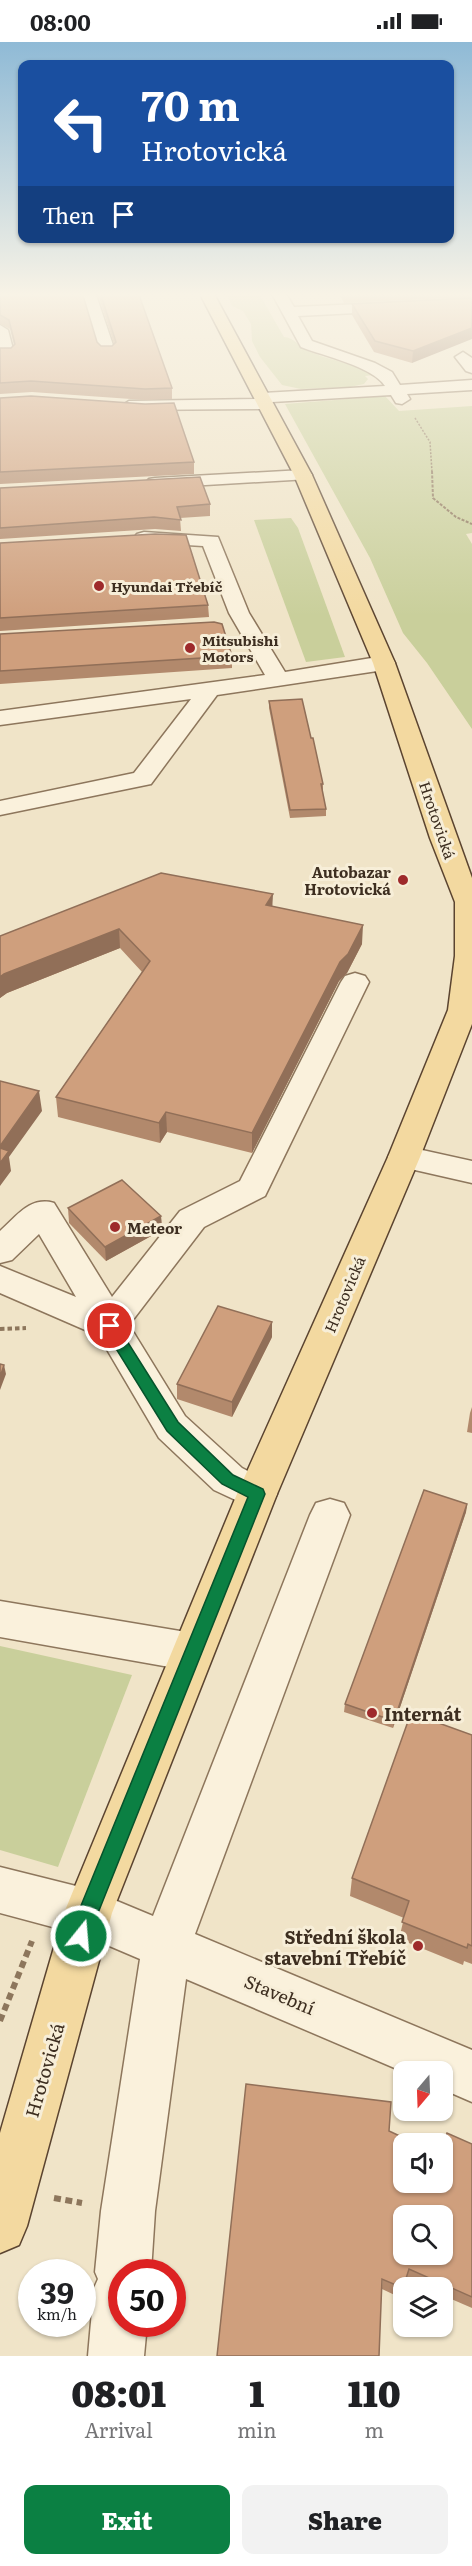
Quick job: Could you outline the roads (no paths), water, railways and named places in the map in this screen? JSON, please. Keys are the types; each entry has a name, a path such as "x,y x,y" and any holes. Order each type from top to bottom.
{"main road":[{"name":"Hrotovická","path":"5,2208 88,1913 257,1494 404,1156 463,1010 469,956 470,902 443,838 384,663 303,475 264,401"}],"street":[{"path":"114,405 145,407 276,400"},
{"path":"403,400 410,410"},
{"path":"140,484 303,475"},
{"path":"119,539 155,537 211,541 239,613 279,680"},
{"path":"222,626 245,624"},
{"path":"0,717 209,690 384,663"},
{"path":"0,808 142,779 209,690"},
{"path":"110,1326 192,1220 253,1188 355,982"},
{"path":"404,1156 472,1172"},
{"path":"0,1251 42,1211 172,1427 228,1479 257,1494"},
{"path":"0,1279 110,1326"},
{"path":"124,2259 128,2211 166,1946 330,1515"},
{"path":"0,1619 192,1652"},
{"path":"0,1890 88,1913"},
{"name":"Stavební","path":"88,1913 472,2076"},
{"path":"116,2356 118,2337"}],"place":[{"name":"Hyundai Třebíč","path":"99,586"},
{"name":"Mitsubishi Motors","path":"190,648"},
{"name":"Autobazar Hrotovická","path":"403,880"},
{"name":"Meteor","path":"115,1227"},
{"name":"Internát","path":"372,1713"},
{"name":"Střední škola stavební Třebíč","path":"418,1946"}]}
